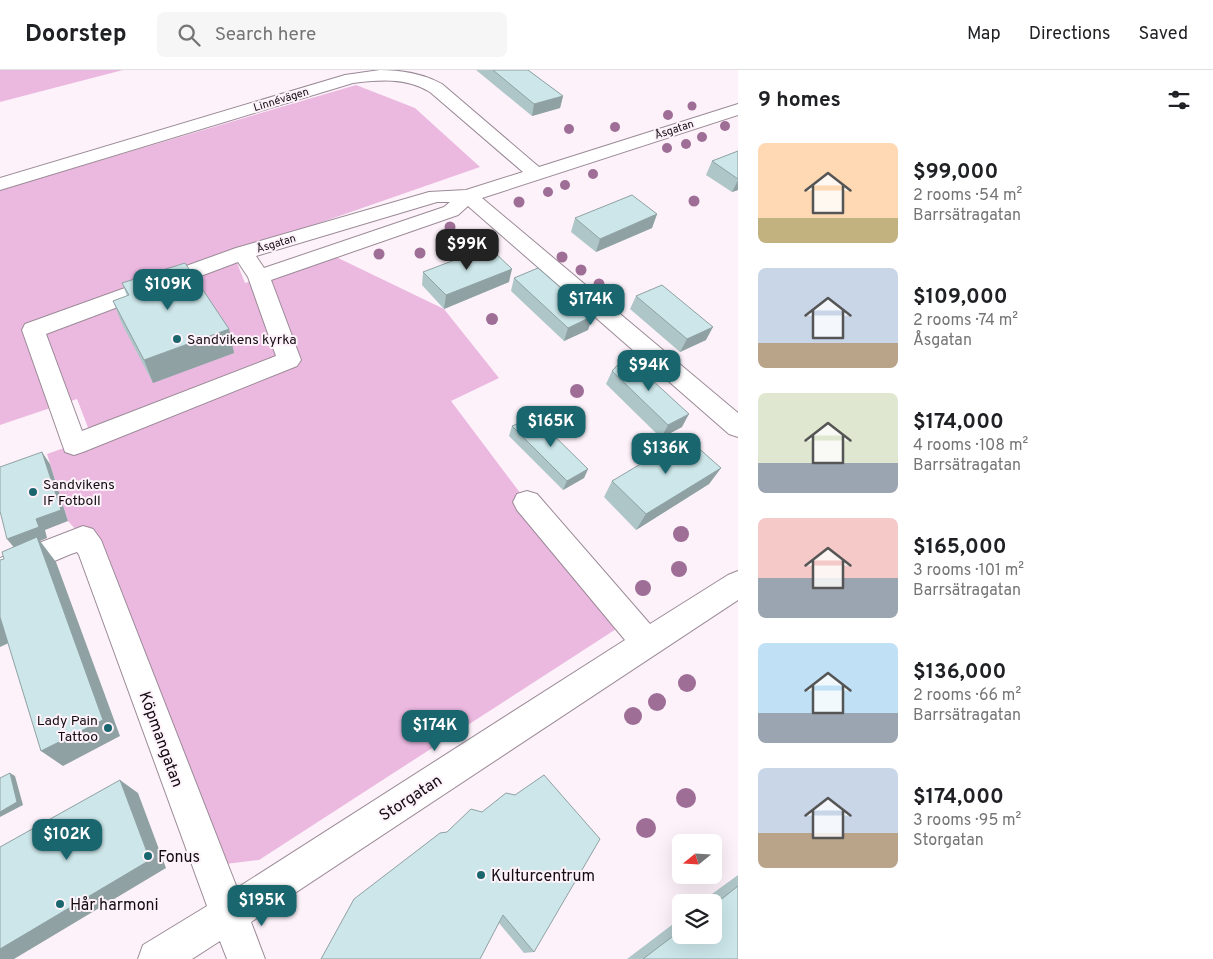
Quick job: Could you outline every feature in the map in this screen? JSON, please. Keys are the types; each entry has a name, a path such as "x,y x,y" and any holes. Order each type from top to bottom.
{"street":[{"name":"Linnévägen","path":"0,184 350,78 375,74 412,78 436,88 536,174"},
{"name":"Åsgatan","path":"468,196 451,211 260,277 243,253 436,196 468,196 738,109"},
{"path":"468,196 738,427"},
{"path":"357,219 374,238"},
{"path":"243,253 33,330 74,445 289,360 260,277"},
{"path":"527,502 646,642"},
{"name":"Köpmangatan","path":"0,571 83,538 91,549 246,959"},
{"name":"Storgatan","path":"156,959 229,915 646,642 738,584"}],"shaded area":[{"path":"0,70 123,70 0,102"},
{"path":"356,85 415,108 480,167 233,253 245,283 334,256 444,309 499,378 451,401 527,502 627,622 259,860 209,866 83,538 68,521 47,454 92,438 77,399 0,425 0,190"}],"building":[{"path":"493,70 528,70 563,96 534,104"},
{"path":"738,151 738,179 712,161"},
{"path":"632,195 657,214 600,239 575,218"},
{"path":"489,247 512,269 446,295 423,272"},
{"name":"Sandvikens kyrka","path":"185,263 229,329 144,360 113,301 129,295 122,283"},
{"path":"538,268 593,316 568,328 514,278"},
{"path":"662,285 713,327 687,339 636,296"},
{"path":"626,356 689,414 668,425 612,371"},
{"path":"535,417 588,469 567,481 512,426"},
{"path":"686,437 721,468 646,514 612,481"},
{"path":"42,452 61,510 36,519 39,527 7,539 0,511 0,467"},
{"path":"37,537 103,720 41,751 0,617 0,560 4,559 2,552"},
{"path":"10,773 17,802 0,812 0,778"},
{"name":"Kulturcentrum","path":"544,775 600,839 534,952 503,915 480,959 321,959 354,899 440,833 447,832 471,809 482,812 506,793 515,795"},
{"path":"120,780 150,860 0,949 0,847"},
{"path":"738,886 738,959 643,959 672,937 672,944 722,944 722,899"}],"place":[{"name":"Sandvikens kyrka","path":"177,339"},
{"name":"Sandvikens IF Fotboll","path":"33,492"},
{"name":"Lady Pain Tattoo","path":"108,728"},
{"name":"Fonus","path":"148,856"},
{"name":"Kulturcentrum","path":"481,875"},
{"name":"Hår harmoni","path":"60,904"}]}
